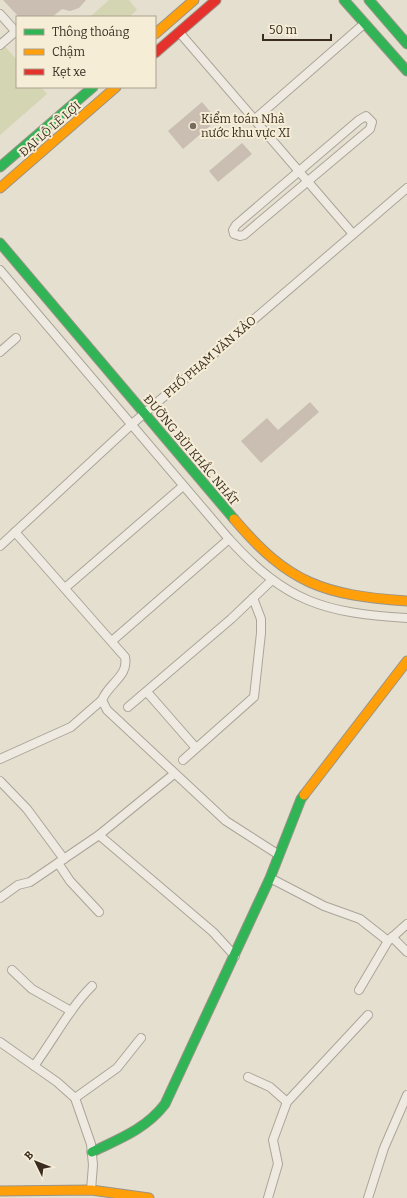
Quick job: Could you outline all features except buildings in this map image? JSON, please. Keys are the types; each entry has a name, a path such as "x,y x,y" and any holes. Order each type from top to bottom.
{"main road":[{"path":"156,33 194,0"},
{"path":"156,52 216,0"},
{"path":"344,0 407,71"},
{"path":"369,0 407,44"},
{"name":"ĐẠI LỘ LÊ LỢI","path":"0,167 92,88"},
{"name":"ĐẠI LỘ LÊ LỢI","path":"0,188 115,88"},
{"name":"ĐƯỜNG BÙI KHẮC NHẤT","path":"0,243 255,544 278,565 315,587 343,595 407,601"},
{"path":"92,1152 148,1124 158,1116 168,1098 235,956 270,878 301,799 307,789 407,661"},
{"path":"0,1191 91,1190 103,1195 149,1198"}],"street":[{"path":"0,14 16,32 0,45"},
{"path":"255,119 364,23"},
{"path":"180,32 353,234"},
{"path":"366,116 371,120 372,126 370,129 307,181 244,235 240,236 234,234 232,230 236,225 298,170 363,117 366,116"},
{"name":"PHỐ PHẠM VĂN XẢO","path":"0,546 144,413 407,188"},
{"path":"0,270 183,486 260,572 307,601 342,612 407,618"},
{"path":"0,352 16,338"},
{"path":"65,588 183,486"},
{"path":"0,759 71,727 102,700 105,692 122,674 127,665 125,657 112,641 15,532"},
{"path":"112,641 229,539"},
{"path":"128,707 147,692 272,580"},
{"path":"183,760 254,697 261,633 261,618 253,598"},
{"path":"147,692 196,748"},
{"path":"102,700 107,710 226,821 279,855"},
{"path":"0,898 18,885 30,882 99,835 174,774"},
{"path":"0,781 27,809 61,861 70,881 99,912"},
{"path":"99,835 213,932 235,956"},
{"path":"270,878 324,906 360,919 407,952"},
{"path":"359,990 390,939 407,924"},
{"path":"12,970 32,989 71,1011"},
{"path":"34,1066 82,995 92,986"},
{"path":"268,1198 278,1164 273,1140 288,1102 368,1015"},
{"path":"74,1098 117,1068 141,1038"},
{"path":"0,1042 57,1082 74,1098 89,1138 92,1152 93,1165 91,1190"},
{"path":"248,1077 270,1087 288,1102"},
{"path":"368,1198 384,1148 407,1095"}],"green space":[{"path":"109,0 129,0 137,10 130,16 91,16"},
{"path":"0,41 16,59 16,88 42,88 47,94 0,135"}],"traffic: fast":[{"path":"344,0 407,71"},
{"path":"369,0 407,44"},
{"path":"0,167 92,88"},
{"path":"0,243 234,519"},
{"path":"92,1152 141,1127 158,1113 165,1104 270,878 301,799 304,795"}],"traffic: slow":[{"path":"156,33 194,0"},
{"path":"0,188 115,88"},
{"path":"234,519 272,558 291,572 310,582 330,590 352,595 407,601"},
{"path":"304,795 407,661"},
{"path":"0,1191 91,1190 149,1198"}],"traffic: jam":[{"path":"156,52 216,0"}],"place":[{"name":"Kiểm toán Nhà nước khu vực XI","path":"193,126"}]}
